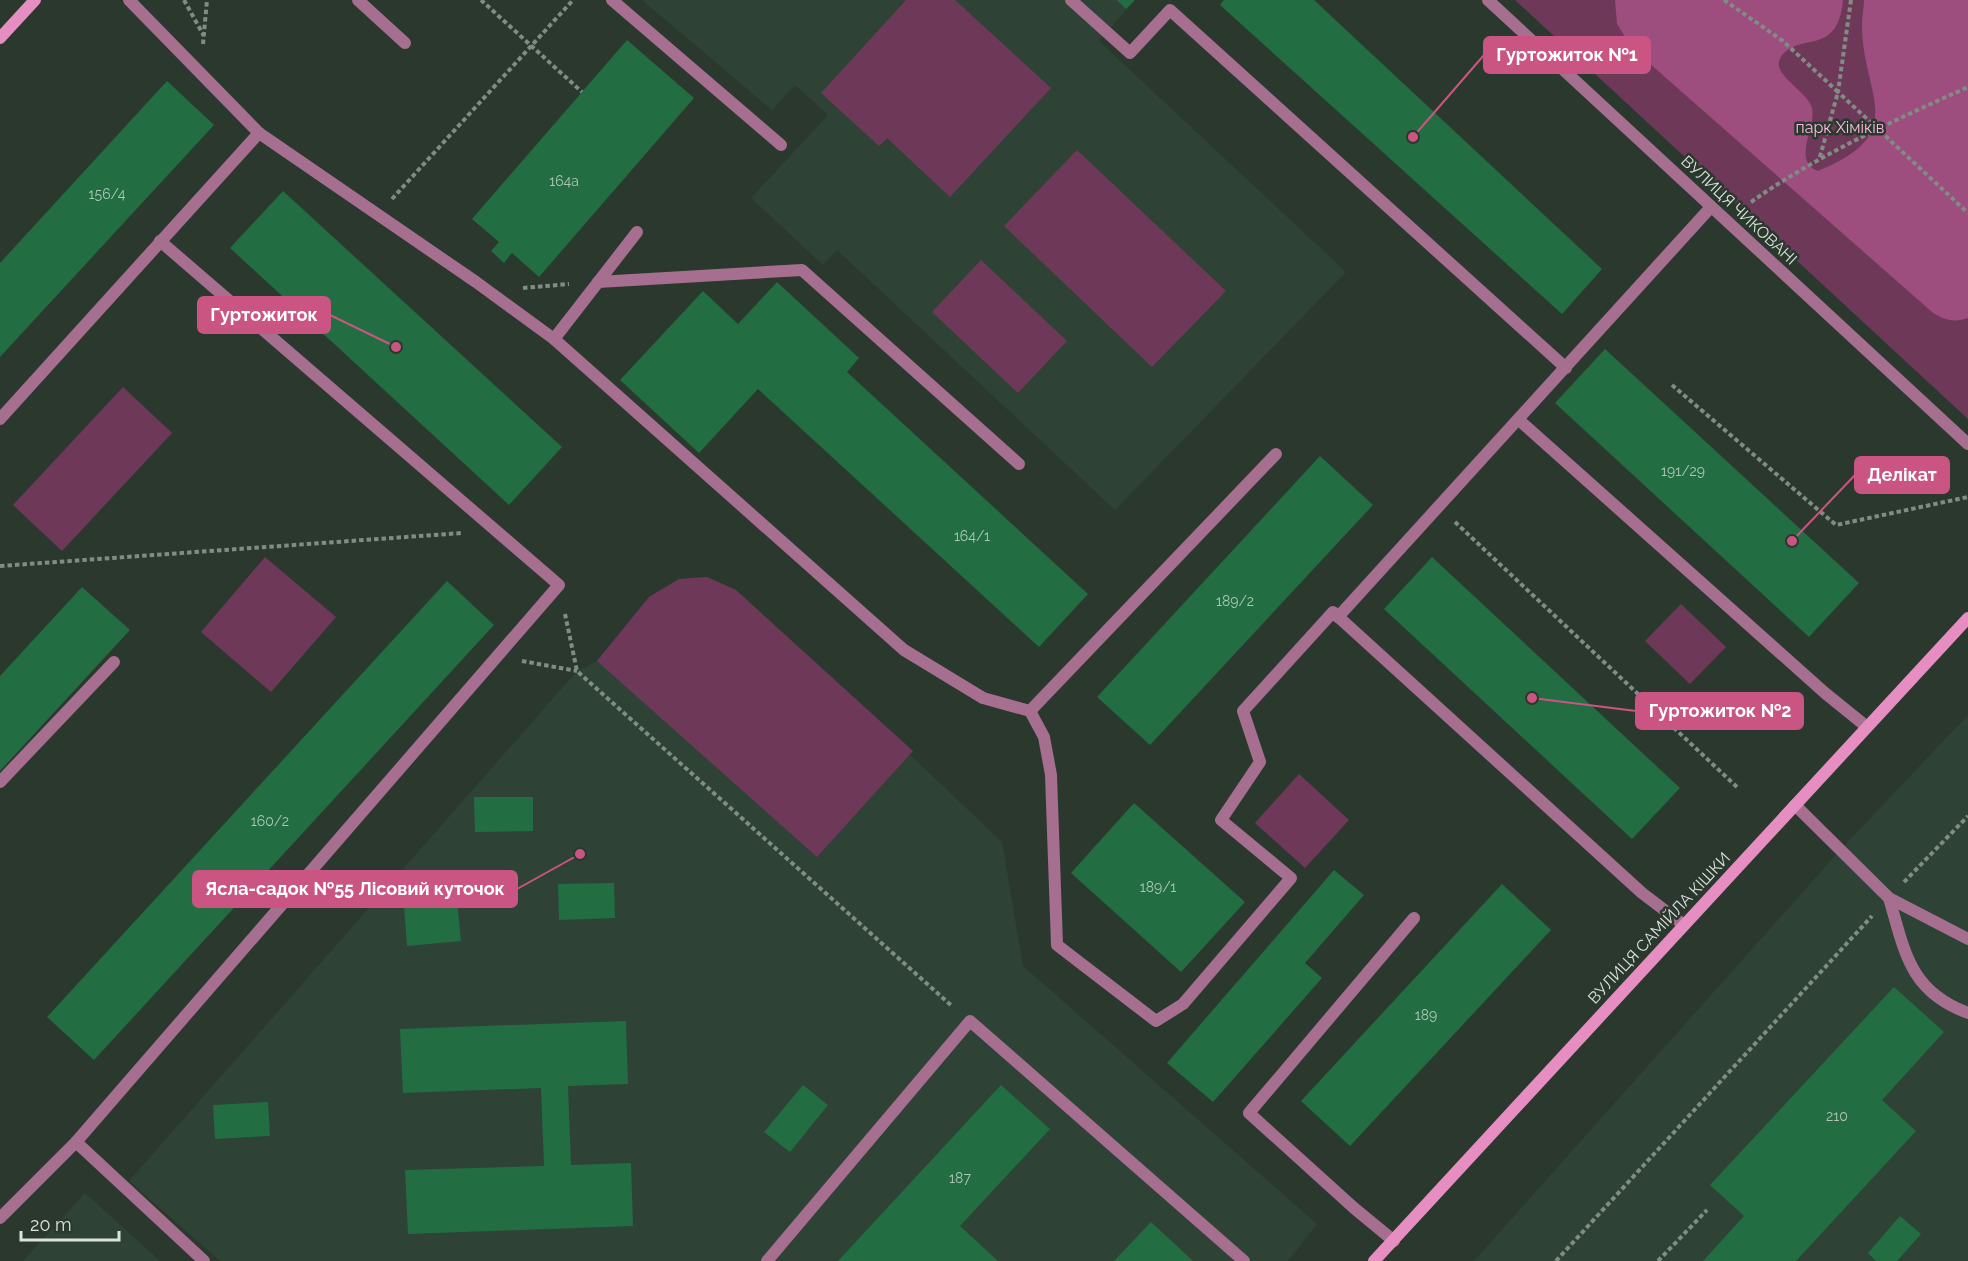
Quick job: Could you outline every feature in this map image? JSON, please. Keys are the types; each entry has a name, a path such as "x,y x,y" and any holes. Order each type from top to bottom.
{"street":[{"path":"0,38 35,0"},
{"path":"129,0 259,133 489,291 554,339 904,650 983,698 1030,711 1044,737 1051,775 1057,945 1156,1021 1183,1004 1291,878 1221,820 1260,762 1243,711 1333,612 1642,893 1684,925"},
{"path":"358,0 405,43"},
{"path":"612,0 781,145"},
{"path":"1071,0 1130,53 1170,10 1566,368"},
{"name":"ВУЛИЦЯ ЧИКОВАНІ","path":"1488,0 1968,444"},
{"path":"0,419 259,133"},
{"path":"1338,617 1711,207"},
{"path":"554,339 637,232"},
{"path":"0,1218 76,1142 559,585 160,242"},
{"path":"598,282 802,270 1019,464"},
{"path":"1519,420 1816,686 1867,727"},
{"path":"1030,711 1276,454"},
{"name":"ВУЛИЦЯ САМІЙЛА КІШКИ","path":"1374,1261 1968,618"},
{"path":"0,782 114,662"},
{"path":"1795,805 1889,898 1968,939"},
{"path":"1889,898 1907,958 1916,976 1948,1005 1968,1013"},
{"path":"1394,1240 1354,1208 1249,1113 1414,918"},
{"path":"767,1261 969,1021 1242,1260"},
{"path":"76,1142 204,1261"}],"path":[{"path":"184,0 204,36"},
{"path":"201,73 207,0"},
{"path":"481,0 582,92"},
{"path":"378,215 573,0"},
{"path":"1725,0 1783,41 1968,213"},
{"path":"1819,160 1838,92 1851,0"},
{"path":"1750,202 1790,176 1877,129 1968,87"},
{"path":"489,291 598,282"},
{"path":"1672,385 1836,525 1968,497"},
{"path":"1439,507 1738,788"},
{"path":"0,566 496,530"},
{"path":"559,585 577,671"},
{"path":"497,657 577,671 969,1021"},
{"path":"1556,1261 1889,898 1968,816"},
{"path":"1658,1261 1707,1210"}],"shaded area":[{"path":"642,0 1135,0 1099,41 1346,272 1115,510 837,250 823,265 751,198 828,115 795,85 772,110"},
{"path":"1615,0 1843,0 1840,18 1834,30 1826,37 1788,49 1779,63 1784,76 1804,95 1812,108 1813,116 1806,160 1818,171 1847,156 1865,142 1873,126 1875,109 1862,23 1864,0 1968,0 1968,318 1949,320 1932,312 1632,48 1617,24"},
{"path":"707,577 736,590 1002,842 1023,966 1317,1224 1288,1261 220,1261 129,1181 577,671 597,661 649,597 679,579"},
{"path":"1968,715 1968,1261 1474,1261 1841,849"},
{"path":"85,1193 160,1261 23,1261"}],"green space":[{"path":"906,0 955,0 1051,88 950,197 887,138 879,146 821,93"},
{"name":"парк Хіміків","path":"1515,0 1968,0 1968,419"},
{"path":"1077,150 1226,291 1152,367 1004,226"},
{"path":"981,260 1067,341 1018,393 932,312"},
{"path":"123,387 172,433 62,551 13,505"},
{"path":"265,557 336,617 271,692 201,632"},
{"path":"707,577 736,590 913,751 817,857 597,661 649,597 679,579"},
{"path":"1681,604 1726,647 1690,684 1645,641"},
{"path":"1299,774 1349,820 1305,868 1255,823"}],"building":[{"path":"1117,0 1135,0 1126,9"},
{"path":"1224,0 1314,0 1602,269 1562,314 1220,5"},
{"path":"627,40 694,98 539,277 512,253 504,263 491,251 499,242 472,219"},
{"path":"167,81 214,125 0,357 0,263"},
{"path":"283,191 562,447 509,505 230,248"},
{"path":"777,282 859,358 847,372 1088,594 1039,647 758,389 699,453 620,380 703,291 738,324"},
{"path":"1605,349 1859,583 1809,637 1555,403"},
{"path":"1320,456 1373,505 1150,745 1097,697"},
{"path":"1432,557 1680,788 1632,839 1384,609"},
{"path":"447,581 494,625 94,1060 47,1017"},
{"path":"82,587 130,630 0,771 0,676"},
{"path":"474,797 533,797 533,831 475,832"},
{"path":"1134,803 1245,902 1181,972 1071,873"},
{"path":"1334,870 1364,895 1305,963 1322,978 1213,1102 1167,1063"},
{"path":"614,883 615,918 559,920 558,884"},
{"path":"1502,884 1551,930 1350,1146 1301,1101"},
{"path":"457,901 461,941 407,946 404,906"},
{"path":"1894,987 1944,1032 1882,1100 1916,1131 1796,1261 1703,1261 1744,1216 1710,1185"},
{"path":"626,1021 628,1084 568,1086 571,1165 631,1163 633,1226 408,1234 405,1170 544,1166 541,1088 403,1093 400,1029"},
{"path":"803,1085 828,1105 790,1152 764,1132"},
{"path":"1001,1085 1050,1129 960,1226 998,1261 838,1261"},
{"path":"268,1102 270,1136 215,1139 213,1105"},
{"path":"1900,1216 1921,1234 1897,1261 1876,1261 1868,1253"},
{"path":"1151,1222 1193,1261 1114,1261"}],"place":[{"name":"Гуртожиток №1","path":"1413,137"},
{"name":"Гуртожиток","path":"396,347"},
{"name":"Делікат","path":"1792,541"},
{"name":"Гуртожиток №2","path":"1532,698"},
{"name":"Ясла-садок №55 Лісовий куточок","path":"580,854"}]}
